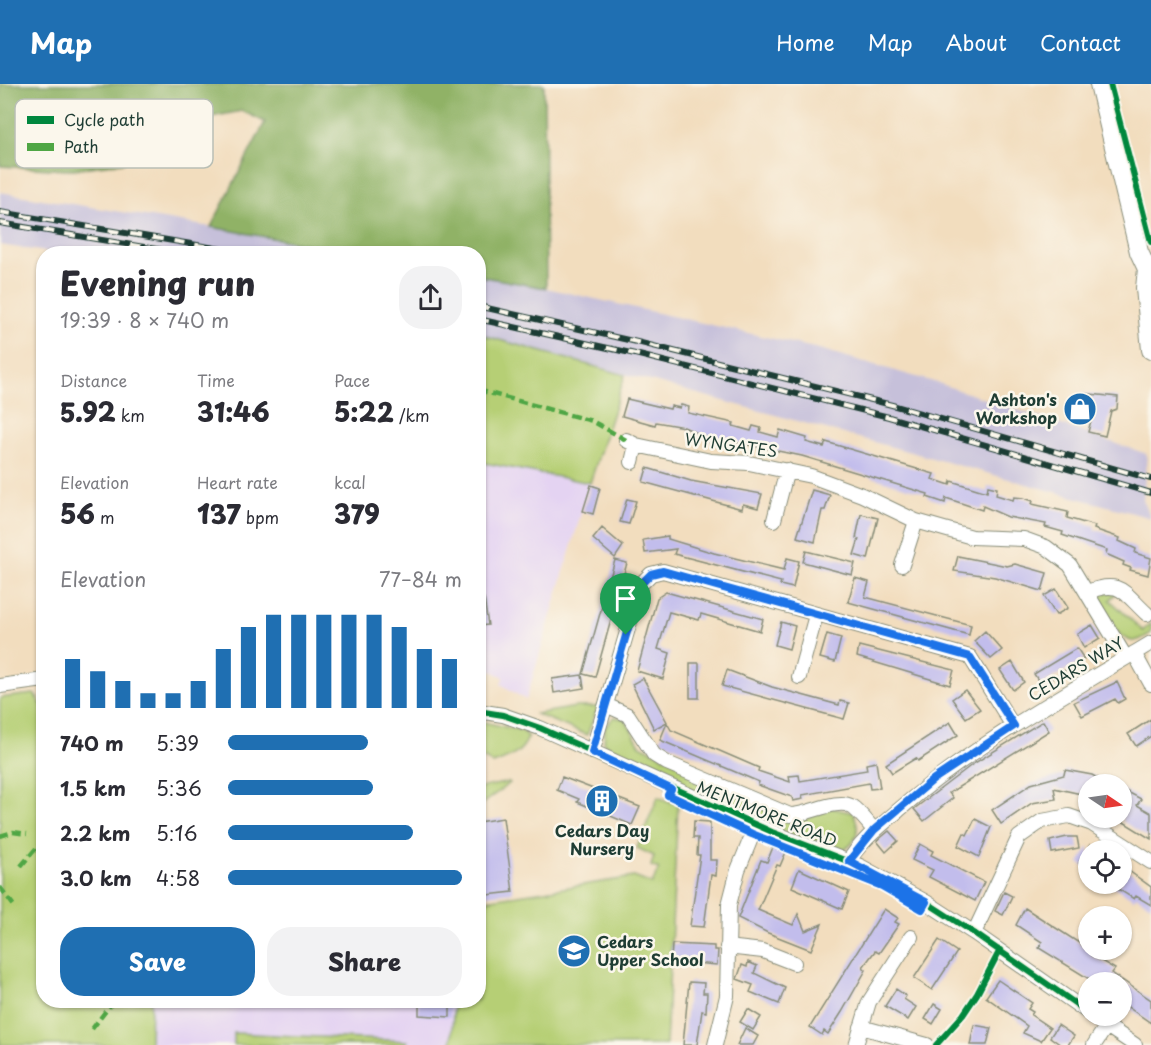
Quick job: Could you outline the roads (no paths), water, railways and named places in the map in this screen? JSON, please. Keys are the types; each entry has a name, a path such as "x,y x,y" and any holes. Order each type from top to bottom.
{"street":[{"path":"1099,84 1139,252 1149,269 1145,288 1151,350"},
{"name":"WYNGATES","path":"632,462 631,443 711,462 749,462 811,476 861,495 916,521 972,537 1024,539 1046,547 1070,566 1151,684"},
{"name":"WYNGATES","path":"774,520 787,470"},
{"path":"902,565 916,521"},
{"path":"592,752 641,584 651,574 663,571 970,657 1014,726"},
{"path":"1087,592 1108,584 1118,587 1147,614"},
{"path":"799,677 816,615"},
{"name":"CEDARS WAY","path":"849,861 874,830 934,779 1014,726 1151,643"},
{"path":"0,686 36,682"},
{"path":"606,705 628,715 649,749 667,763 790,815 804,815 835,803 851,806 874,830"},
{"name":"MENTMORE ROAD","path":"486,713 540,728 756,826 849,861 926,902 1078,1005"},
{"path":"974,933 1019,837 1042,821 1068,816 1092,824 1151,862"},
{"path":"715,1045 727,996 727,947 733,887 756,826"},
{"path":"856,1045 869,1002 911,937"},
{"path":"727,947 763,951 794,963"},
{"path":"1094,1045 1106,1026"},
{"name":"MENTMORE ROAD","path":"1108,1026 1135,1045"},
{"path":"861,1027 927,1045"}],"railway":[{"path":"0,212 203,246"},
{"path":"0,223 138,246"},
{"path":"486,308 637,342 892,405 1151,479"},
{"path":"486,321 635,354 889,417 1151,493"}],"place":[{"name":"Ashton's Workshop","path":"1080,409"},
{"name":"Cedars Day Nursery","path":"602,801"},
{"name":"Cedars Upper School","path":"574,951"}]}
